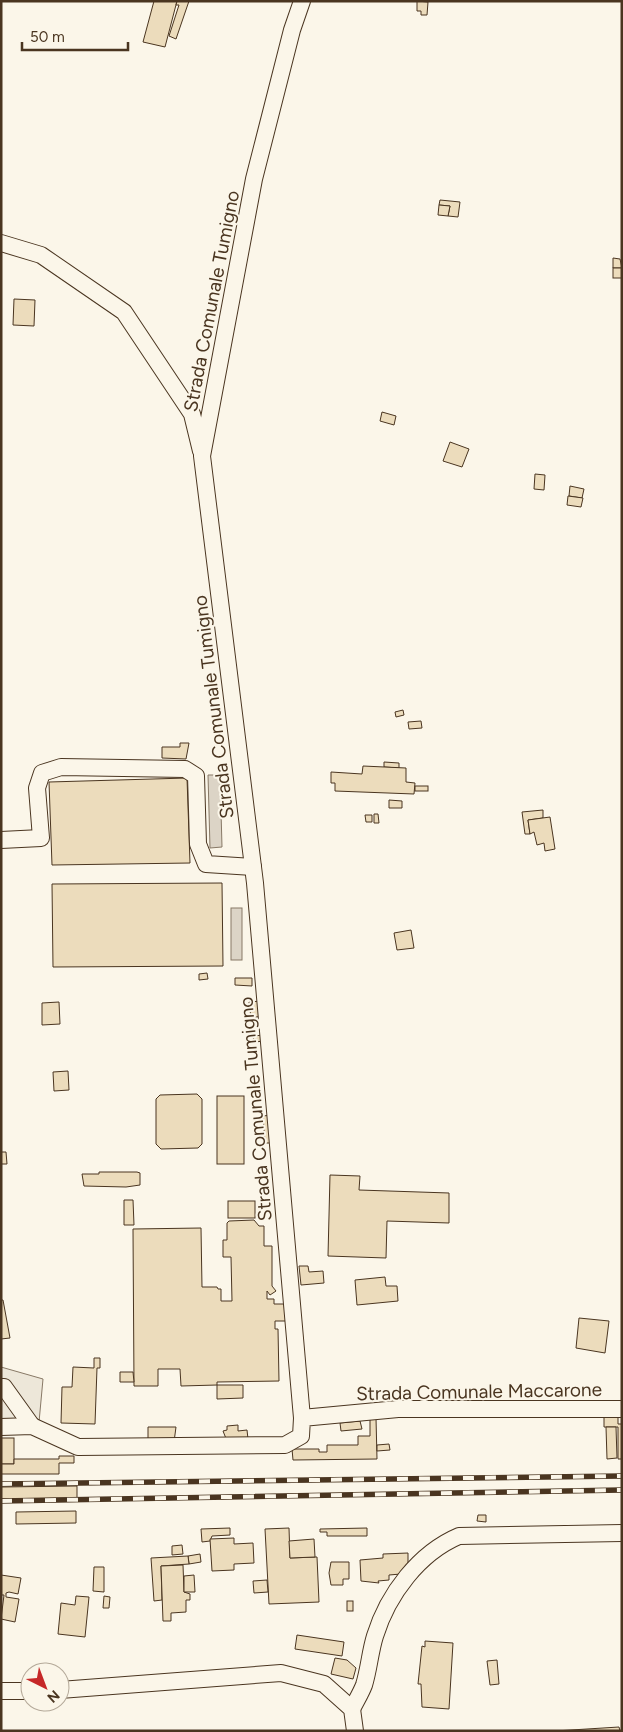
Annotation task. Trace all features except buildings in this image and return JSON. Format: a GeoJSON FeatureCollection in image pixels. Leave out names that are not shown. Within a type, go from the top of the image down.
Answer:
{"type":"FeatureCollection","features":[{"type":"Feature","properties":{"kind":"street","name":"Strada Comunale Tumigno"},"geometry":{"type":"LineString","coordinates":[[302,1],[292,30],[254,179],[202,456],[253,867],[302,1418]]}},
{"type":"Feature","properties":{"kind":"street"},"geometry":{"type":"LineString","coordinates":[[1,243],[41,255],[124,312],[192,414],[202,456]]}},
{"type":"Feature","properties":{"kind":"street"},"geometry":{"type":"LineString","coordinates":[[1,840],[41,838],[37,788],[42,774],[60,767],[185,768],[196,776],[198,844],[206,864],[253,867]]}},
{"type":"Feature","properties":{"kind":"street"},"geometry":{"type":"LineString","coordinates":[[1,1387],[4,1387],[32,1426]]}},
{"type":"Feature","properties":{"kind":"street","name":"Strada Comunale Maccarone"},"geometry":{"type":"LineString","coordinates":[[302,1418],[398,1409],[622,1409]]}},
{"type":"Feature","properties":{"kind":"street"},"geometry":{"type":"LineString","coordinates":[[1,1427],[32,1426],[78,1447],[285,1445],[302,1436],[302,1418]]}},
{"type":"Feature","properties":{"kind":"street"},"geometry":{"type":"LineString","coordinates":[[355,1731],[352,1709],[364,1686],[375,1637],[383,1612],[413,1570],[440,1544],[459,1536],[622,1533]]}},
{"type":"Feature","properties":{"kind":"street"},"geometry":{"type":"LineString","coordinates":[[70,1689],[282,1673],[324,1684],[352,1709]]}},
{"type":"Feature","properties":{"kind":"street"},"geometry":{"type":"LineString","coordinates":[[1,1691],[20,1691]]}},
{"type":"Feature","properties":{"kind":"shaded area"},"geometry":{"type":"Polygon","coordinates":[[[208,775],[220,775],[222,847],[210,848],[208,775]]]}},
{"type":"Feature","properties":{"kind":"shaded area"},"geometry":{"type":"Polygon","coordinates":[[[231,908],[242,908],[242,960],[231,960],[231,908]]]}},
{"type":"Feature","properties":{"kind":"shaded area"},"geometry":{"type":"Polygon","coordinates":[[[1,1367],[43,1379],[38,1433],[1,1434],[1,1367]]]}},
{"type":"Feature","properties":{"kind":"railway"},"geometry":{"type":"LineString","coordinates":[[1,1484],[622,1476]]}},
{"type":"Feature","properties":{"kind":"railway"},"geometry":{"type":"LineString","coordinates":[[1,1501],[622,1490]]}}]}
